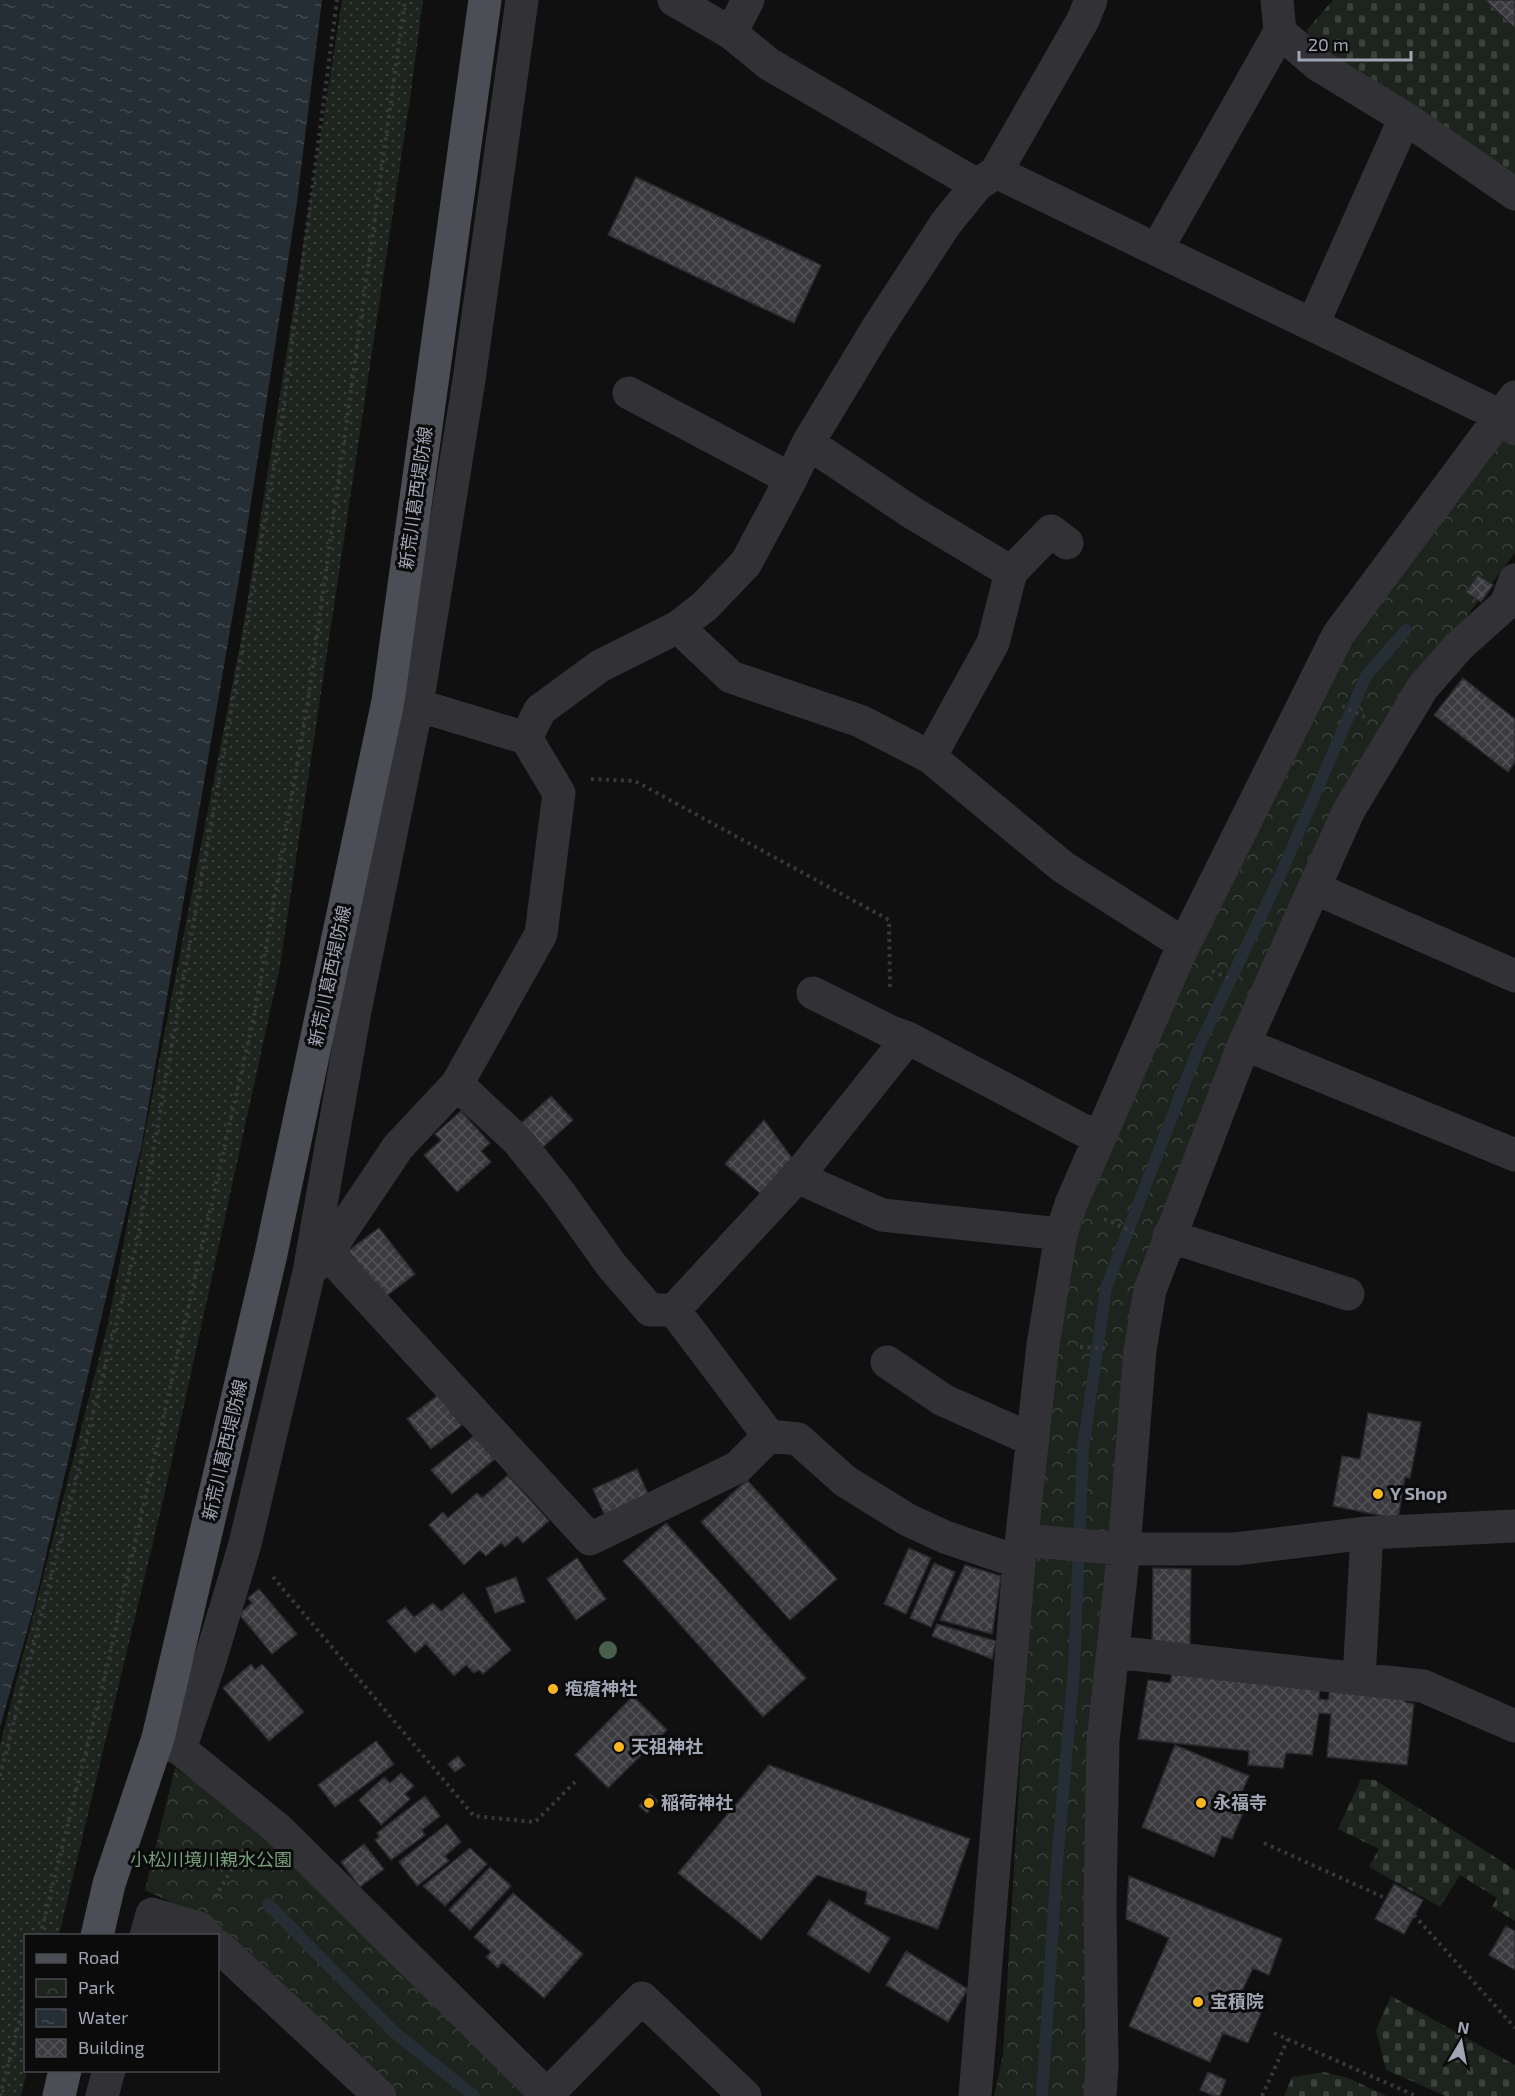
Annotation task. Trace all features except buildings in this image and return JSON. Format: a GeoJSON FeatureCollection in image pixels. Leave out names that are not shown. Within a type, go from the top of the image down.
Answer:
{"type":"FeatureCollection","features":[{"type":"Feature","properties":{"kind":"main road","name":"新荒川葛西堤防線"},"geometry":{"type":"LineString","coordinates":[[97,1934],[109,1884],[169,1744],[388,701],[485,0]]}},
{"type":"Feature","properties":{"kind":"main road"},"geometry":{"type":"LineString","coordinates":[[59,2096],[65,2072]]}},
{"type":"Feature","properties":{"kind":"street"},"geometry":{"type":"LineString","coordinates":[[522,0],[469,380],[417,705],[355,1011],[318,1263],[245,1544],[209,1664],[169,1744],[278,1829],[548,2095],[642,1998],[745,2096]]}},
{"type":"Feature","properties":{"kind":"street"},"geometry":{"type":"LineString","coordinates":[[674,0],[730,33],[769,64],[987,178],[1156,249],[1511,417],[1338,635],[1182,950],[1098,1138],[1066,1219],[1043,1345],[1033,1440],[1030,1548],[975,2096]]}},
{"type":"Feature","properties":{"kind":"street"},"geometry":{"type":"LineString","coordinates":[[730,33],[748,0]]}},
{"type":"Feature","properties":{"kind":"street"},"geometry":{"type":"LineString","coordinates":[[526,738],[540,710],[600,666],[678,627],[705,606],[746,563],[808,443],[878,327],[946,223],[987,178],[1083,20],[1091,0]]}},
{"type":"Feature","properties":{"kind":"street"},"geometry":{"type":"LineString","coordinates":[[1156,249],[1280,32],[1276,0]]}},
{"type":"Feature","properties":{"kind":"street"},"geometry":{"type":"LineString","coordinates":[[1280,32],[1318,65],[1405,118],[1515,194]]}},
{"type":"Feature","properties":{"kind":"street"},"geometry":{"type":"LineString","coordinates":[[1313,324],[1405,118]]}},
{"type":"Feature","properties":{"kind":"street"},"geometry":{"type":"LineString","coordinates":[[629,393],[791,479]]}},
{"type":"Feature","properties":{"kind":"street"},"geometry":{"type":"LineString","coordinates":[[808,443],[911,512],[1011,572]]}},
{"type":"Feature","properties":{"kind":"street"},"geometry":{"type":"LineString","coordinates":[[930,757],[993,643],[1011,572],[1051,531],[1067,543]]}},
{"type":"Feature","properties":{"kind":"street"},"geometry":{"type":"LineString","coordinates":[[1102,2095],[1100,1903],[1103,1741],[1114,1652],[1110,1548],[1150,1290],[1244,1044],[1348,810],[1423,687],[1459,646],[1512,599]]}},
{"type":"Feature","properties":{"kind":"street"},"geometry":{"type":"LineString","coordinates":[[678,627],[731,677],[860,721],[930,757],[1063,867],[1182,950]]}},
{"type":"Feature","properties":{"kind":"street"},"geometry":{"type":"LineString","coordinates":[[318,1263],[398,1148],[457,1084],[541,934],[559,793],[526,738],[417,705]]}},
{"type":"Feature","properties":{"kind":"street"},"geometry":{"type":"LineString","coordinates":[[1314,888],[1515,976]]}},
{"type":"Feature","properties":{"kind":"street"},"geometry":{"type":"LineString","coordinates":[[813,993],[900,1035],[1098,1138]]}},
{"type":"Feature","properties":{"kind":"street"},"geometry":{"type":"LineString","coordinates":[[457,1084],[517,1140],[559,1192],[612,1266],[650,1310],[674,1310],[797,1176],[900,1035]]}},
{"type":"Feature","properties":{"kind":"street"},"geometry":{"type":"LineString","coordinates":[[1244,1044],[1515,1155]]}},
{"type":"Feature","properties":{"kind":"street"},"geometry":{"type":"LineString","coordinates":[[797,1176],[882,1215],[1066,1219]]}},
{"type":"Feature","properties":{"kind":"street"},"geometry":{"type":"LineString","coordinates":[[1167,1241],[1348,1294]]}},
{"type":"Feature","properties":{"kind":"street"},"geometry":{"type":"LineString","coordinates":[[318,1263],[590,1539],[738,1467],[769,1436]]}},
{"type":"Feature","properties":{"kind":"street"},"geometry":{"type":"LineString","coordinates":[[674,1310],[769,1436],[798,1439],[845,1481],[908,1520],[945,1537],[1030,1548],[1235,1549],[1367,1533],[1515,1526]]}},
{"type":"Feature","properties":{"kind":"street"},"geometry":{"type":"LineString","coordinates":[[887,1362],[943,1400],[1033,1440]]}},
{"type":"Feature","properties":{"kind":"street"},"geometry":{"type":"LineString","coordinates":[[1359,1679],[1367,1533]]}},
{"type":"Feature","properties":{"kind":"street"},"geometry":{"type":"LineString","coordinates":[[1114,1652],[1423,1686],[1515,1726]]}},
{"type":"Feature","properties":{"kind":"street"},"geometry":{"type":"LineString","coordinates":[[146,1934],[152,1914],[203,1934]]}},
{"type":"Feature","properties":{"kind":"street"},"geometry":{"type":"LineString","coordinates":[[219,1946],[380,2096]]}},
{"type":"Feature","properties":{"kind":"street"},"geometry":{"type":"LineString","coordinates":[[102,2096],[108,2072]]}},
{"type":"Feature","properties":{"kind":"path"},"geometry":{"type":"LineString","coordinates":[[0,1776],[137,1242],[280,434],[337,0]]}},
{"type":"Feature","properties":{"kind":"path"},"geometry":{"type":"LineString","coordinates":[[40,1934],[109,1659],[255,1012],[308,701],[405,0]]}},
{"type":"Feature","properties":{"kind":"path"},"geometry":{"type":"LineString","coordinates":[[1311,690],[1395,732]]}},
{"type":"Feature","properties":{"kind":"path"},"geometry":{"type":"LineString","coordinates":[[548,777],[635,781],[889,920],[900,1035]]}},
{"type":"Feature","properties":{"kind":"path"},"geometry":{"type":"LineString","coordinates":[[1182,950],[1265,996]]}},
{"type":"Feature","properties":{"kind":"path"},"geometry":{"type":"LineString","coordinates":[[1066,1219],[1167,1241]]}},
{"type":"Feature","properties":{"kind":"path"},"geometry":{"type":"LineString","coordinates":[[1043,1345],[1140,1350]]}},
{"type":"Feature","properties":{"kind":"path"},"geometry":{"type":"LineString","coordinates":[[245,1544],[474,1816],[535,1822],[575,1782]]}},
{"type":"Feature","properties":{"kind":"path"},"geometry":{"type":"LineString","coordinates":[[209,1934],[229,1871],[264,1819]]}},
{"type":"Feature","properties":{"kind":"path"},"geometry":{"type":"LineString","coordinates":[[1264,1843],[1385,1898]]}},
{"type":"Feature","properties":{"kind":"path"},"geometry":{"type":"LineString","coordinates":[[1414,1915],[1515,2028]]}},
{"type":"Feature","properties":{"kind":"path"},"geometry":{"type":"LineString","coordinates":[[0,2096],[24,2003]]}},
{"type":"Feature","properties":{"kind":"path"},"geometry":{"type":"LineString","coordinates":[[1274,2033],[1416,2096]]}},
{"type":"Feature","properties":{"kind":"path"},"geometry":{"type":"LineString","coordinates":[[1262,2096],[1288,2039]]}},
{"type":"Feature","properties":{"kind":"green space"},"geometry":{"type":"Polygon","coordinates":[[[342,0],[423,0],[280,966],[165,1492],[59,1934],[24,1934],[24,2072],[27,2072],[21,2096],[0,2096],[0,1745],[108,1323],[242,635],[342,0]]]}},
{"type":"Feature","properties":{"kind":"green space"},"geometry":{"type":"Polygon","coordinates":[[[1333,0],[1485,0],[1515,24],[1515,175],[1324,53],[1306,31],[1333,0]]]}},
{"type":"Feature","properties":{"kind":"green space"},"geometry":{"type":"Polygon","coordinates":[[[1515,421],[1515,553],[1437,655],[1136,1285],[1088,2096],[994,2096],[1003,2054],[1032,1562],[1071,1247],[1185,964],[1346,637],[1515,421]]]}},
{"type":"Feature","properties":{"kind":"green space","name":"小松川境川親水公園"},"geometry":{"type":"Polygon","coordinates":[[[175,1768],[258,1826],[534,2096],[398,2096],[211,1921],[145,1890],[175,1768]]]}},
{"type":"Feature","properties":{"kind":"green space"},"geometry":{"type":"Polygon","coordinates":[[[1361,1779],[1375,1780],[1515,1870],[1515,1921],[1492,1907],[1497,1898],[1460,1875],[1440,1907],[1369,1867],[1379,1849],[1338,1829],[1361,1779]]]}},
{"type":"Feature","properties":{"kind":"green space"},"geometry":{"type":"Polygon","coordinates":[[[1391,1996],[1515,2065],[1515,2096],[1446,2096],[1386,2070],[1376,2030],[1391,1996]]]}},
{"type":"Feature","properties":{"kind":"green space"},"geometry":{"type":"Polygon","coordinates":[[[1324,2072],[1348,2078],[1387,2096],[1284,2096],[1292,2077],[1324,2072]]]}},
{"type":"Feature","properties":{"kind":"water"},"geometry":{"type":"Polygon","coordinates":[[[0,0],[322,0],[296,209],[242,561],[142,1143],[34,1607],[0,1727],[0,0]]]}},
{"type":"Feature","properties":{"kind":"waterway"},"geometry":{"type":"LineString","coordinates":[[1042,2096],[1057,1862],[1074,1668],[1083,1448],[1106,1288],[1200,1044],[1279,878],[1366,676],[1406,630]]}},
{"type":"Feature","properties":{"kind":"waterway"},"geometry":{"type":"LineString","coordinates":[[268,1904],[394,2032],[474,2096]]}},
{"type":"Feature","properties":{"kind":"place","name":"Y Shop"},"geometry":{"type":"Point","coordinates":[1378,1494]}},
{"type":"Feature","properties":{"kind":"place","name":"疱瘡神社"},"geometry":{"type":"Point","coordinates":[553,1689]}},
{"type":"Feature","properties":{"kind":"place","name":"天祖神社"},"geometry":{"type":"Point","coordinates":[619,1747]}},
{"type":"Feature","properties":{"kind":"place","name":"稲荷神社"},"geometry":{"type":"Point","coordinates":[649,1803]}},
{"type":"Feature","properties":{"kind":"place","name":"永福寺"},"geometry":{"type":"Point","coordinates":[1201,1803]}},
{"type":"Feature","properties":{"kind":"place","name":"宝積院"},"geometry":{"type":"Point","coordinates":[1198,2002]}}]}
